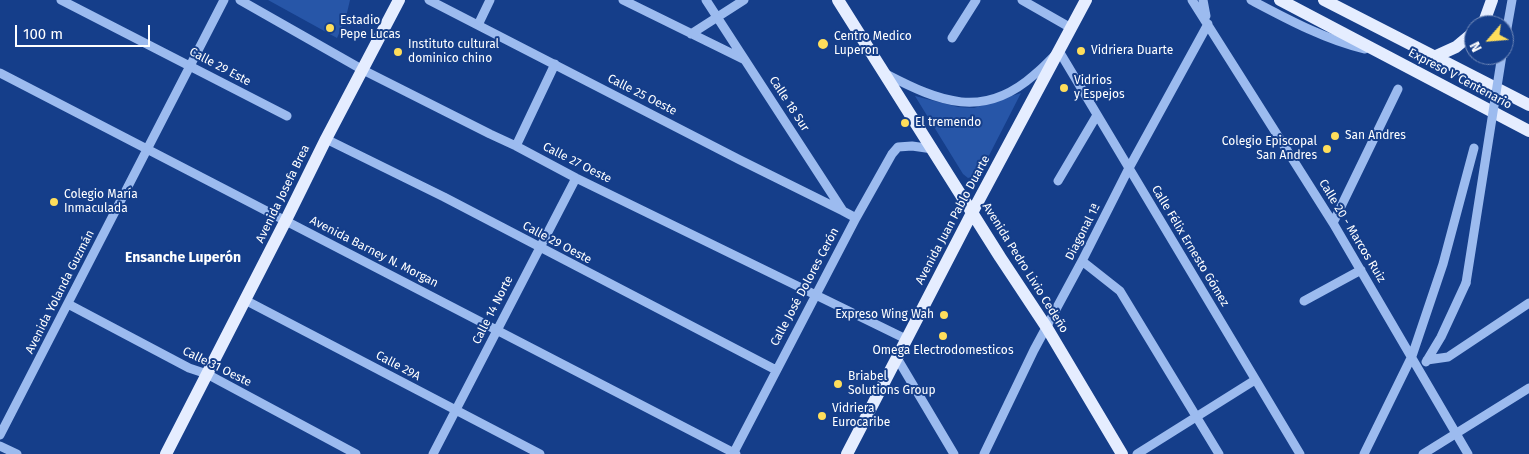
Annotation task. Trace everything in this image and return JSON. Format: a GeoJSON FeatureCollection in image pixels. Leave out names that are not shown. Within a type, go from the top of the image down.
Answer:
{"type":"FeatureCollection","features":[{"type":"Feature","properties":{"kind":"main road","name":"Avenida Josefa Brea"},"geometry":{"type":"LineString","coordinates":[[166,454],[326,138],[399,0]]}},
{"type":"Feature","properties":{"kind":"main road","name":"Avenida Pedro Livio Cedeño"},"geometry":{"type":"LineString","coordinates":[[838,0],[1047,328],[1122,454]]}},
{"type":"Feature","properties":{"kind":"main road","name":"Avenida Juan Pablo Duarte"},"geometry":{"type":"LineString","coordinates":[[847,454],[973,211],[1086,0]]}},
{"type":"Feature","properties":{"kind":"main road","name":"Expreso V Centenario"},"geometry":{"type":"LineString","coordinates":[[1280,0],[1529,131]]}},
{"type":"Feature","properties":{"kind":"main road","name":"Expreso V Centenario"},"geometry":{"type":"LineString","coordinates":[[1324,0],[1529,105]]}},
{"type":"Feature","properties":{"kind":"main road"},"geometry":{"type":"LineString","coordinates":[[1487,15],[1492,0]]}},
{"type":"Feature","properties":{"kind":"main road"},"geometry":{"type":"LineString","coordinates":[[1434,57],[1456,47],[1464,40]]}},
{"type":"Feature","properties":{"kind":"street","name":"Calle 29 Este"},"geometry":{"type":"LineString","coordinates":[[61,0],[286,116]]}},
{"type":"Feature","properties":{"kind":"street","name":"Avenida Yolanda Guzmán"},"geometry":{"type":"LineString","coordinates":[[0,435],[224,0]]}},
{"type":"Feature","properties":{"kind":"street","name":"Calle 27 Oeste"},"geometry":{"type":"LineString","coordinates":[[240,0],[363,70],[576,178],[906,340]]}},
{"type":"Feature","properties":{"kind":"street","name":"Calle 25 Oeste"},"geometry":{"type":"LineString","coordinates":[[430,0],[843,211]]}},
{"type":"Feature","properties":{"kind":"street"},"geometry":{"type":"LineString","coordinates":[[478,25],[490,0]]}},
{"type":"Feature","properties":{"kind":"street"},"geometry":{"type":"LineString","coordinates":[[623,0],[746,60]]}},
{"type":"Feature","properties":{"kind":"street","name":"Calle 18 Sur"},"geometry":{"type":"LineString","coordinates":[[706,0],[843,211],[856,218]]}},
{"type":"Feature","properties":{"kind":"street"},"geometry":{"type":"LineString","coordinates":[[691,34],[744,0]]}},
{"type":"Feature","properties":{"kind":"street"},"geometry":{"type":"LineString","coordinates":[[952,38],[976,0]]}},
{"type":"Feature","properties":{"kind":"street"},"geometry":{"type":"LineString","coordinates":[[1022,0],[1071,28]]}},
{"type":"Feature","properties":{"kind":"street","name":"Calle 20 - Marcos Ruiz"},"geometry":{"type":"LineString","coordinates":[[1192,0],[1333,223],[1468,454]]}},
{"type":"Feature","properties":{"kind":"street"},"geometry":{"type":"LineString","coordinates":[[1203,0],[1208,24]]}},
{"type":"Feature","properties":{"kind":"street","name":"Expreso V Centenario"},"geometry":{"type":"LineString","coordinates":[[1251,0],[1316,31],[1351,45],[1378,51]]}},
{"type":"Feature","properties":{"kind":"street","name":"Expreso V Centenario"},"geometry":{"type":"LineString","coordinates":[[1337,0],[1382,30]]}},
{"type":"Feature","properties":{"kind":"street"},"geometry":{"type":"LineString","coordinates":[[1509,15],[1512,0]]}},
{"type":"Feature","properties":{"kind":"street","name":"Diagonal 1ª"},"geometry":{"type":"LineString","coordinates":[[984,454],[1034,350],[1129,168],[1208,24]]}},
{"type":"Feature","properties":{"kind":"street"},"geometry":{"type":"LineString","coordinates":[[886,74],[928,94],[949,101],[972,103],[988,101],[1006,94],[1033,76],[1059,51]]}},
{"type":"Feature","properties":{"kind":"street","name":"Calle Félix Ernesto Gómez"},"geometry":{"type":"LineString","coordinates":[[1059,51],[1300,454]]}},
{"type":"Feature","properties":{"kind":"street"},"geometry":{"type":"LineString","coordinates":[[516,146],[555,64]]}},
{"type":"Feature","properties":{"kind":"street"},"geometry":{"type":"LineString","coordinates":[[1419,370],[1442,337],[1466,283],[1500,65]]}},
{"type":"Feature","properties":{"kind":"street","name":"Avenida Barney N. Morgan"},"geometry":{"type":"LineString","coordinates":[[0,74],[286,220],[734,454]]}},
{"type":"Feature","properties":{"kind":"street"},"geometry":{"type":"LineString","coordinates":[[1333,223],[1398,89]]}},
{"type":"Feature","properties":{"kind":"street"},"geometry":{"type":"LineString","coordinates":[[1058,181],[1097,115]]}},
{"type":"Feature","properties":{"kind":"street","name":"Calle 29 Oeste"},"geometry":{"type":"LineString","coordinates":[[326,138],[444,197],[776,370]]}},
{"type":"Feature","properties":{"kind":"street","name":"Calle José Dolores Cerón"},"geometry":{"type":"LineString","coordinates":[[734,454],[815,295],[892,154],[898,147],[912,146],[933,150]]}},
{"type":"Feature","properties":{"kind":"street"},"geometry":{"type":"LineString","coordinates":[[1364,454],[1412,356],[1443,264],[1474,148]]}},
{"type":"Feature","properties":{"kind":"street","name":"Calle 14 Norte"},"geometry":{"type":"LineString","coordinates":[[433,454],[576,178]]}},
{"type":"Feature","properties":{"kind":"street"},"geometry":{"type":"LineString","coordinates":[[1082,261],[1120,292],[1219,454]]}},
{"type":"Feature","properties":{"kind":"street"},"geometry":{"type":"LineString","coordinates":[[1304,301],[1360,270]]}},
{"type":"Feature","properties":{"kind":"street","name":"Calle 29A"},"geometry":{"type":"LineString","coordinates":[[245,300],[540,454]]}},
{"type":"Feature","properties":{"kind":"street"},"geometry":{"type":"LineString","coordinates":[[1427,360],[1448,356],[1529,303]]}},
{"type":"Feature","properties":{"kind":"street","name":"Calle 31 Oeste"},"geometry":{"type":"LineString","coordinates":[[68,304],[189,368],[207,374],[356,454]]}},
{"type":"Feature","properties":{"kind":"street"},"geometry":{"type":"LineString","coordinates":[[897,358],[954,454]]}},
{"type":"Feature","properties":{"kind":"street"},"geometry":{"type":"LineString","coordinates":[[1137,454],[1255,380]]}},
{"type":"Feature","properties":{"kind":"street"},"geometry":{"type":"LineString","coordinates":[[1422,454],[1529,388]]}},
{"type":"Feature","properties":{"kind":"street"},"geometry":{"type":"LineString","coordinates":[[0,446],[17,454]]}},
{"type":"Feature","properties":{"kind":"shaded area","name":"Estadio Pepe Lucas"},"geometry":{"type":"Polygon","coordinates":[[[268,0],[350,0],[346,17],[337,38],[268,0]]]}},
{"type":"Feature","properties":{"kind":"shaded area"},"geometry":{"type":"Polygon","coordinates":[[[1021,93],[979,175],[968,178],[963,174],[915,96],[958,107],[974,108],[1021,93]]]}},
{"type":"Feature","properties":{"kind":"place","name":"Estadio Pepe Lucas"},"geometry":{"type":"Point","coordinates":[330,28]}},
{"type":"Feature","properties":{"kind":"place","name":"Centro Medico Luperon"},"geometry":{"type":"Point","coordinates":[823,44]}},
{"type":"Feature","properties":{"kind":"place","name":"Vidriera Duarte"},"geometry":{"type":"Point","coordinates":[1081,51]}},
{"type":"Feature","properties":{"kind":"place","name":"Instituto cultural dominico chino"},"geometry":{"type":"Point","coordinates":[398,52]}},
{"type":"Feature","properties":{"kind":"place","name":"Vidrios y Espejos"},"geometry":{"type":"Point","coordinates":[1064,88]}},
{"type":"Feature","properties":{"kind":"place","name":"El tremendo"},"geometry":{"type":"Point","coordinates":[905,123]}},
{"type":"Feature","properties":{"kind":"place","name":"San Andres"},"geometry":{"type":"Point","coordinates":[1335,136]}},
{"type":"Feature","properties":{"kind":"place","name":"Colegio Episcopal San Andres"},"geometry":{"type":"Point","coordinates":[1327,149]}},
{"type":"Feature","properties":{"kind":"place","name":"Colegio María Inmaculada"},"geometry":{"type":"Point","coordinates":[54,202]}},
{"type":"Feature","properties":{"kind":"place","name":"Expreso Wing Wah"},"geometry":{"type":"Point","coordinates":[944,315]}},
{"type":"Feature","properties":{"kind":"place","name":"Omega Electrodomesticos"},"geometry":{"type":"Point","coordinates":[943,336]}},
{"type":"Feature","properties":{"kind":"place","name":"Briabel Solutions Group"},"geometry":{"type":"Point","coordinates":[838,384]}},
{"type":"Feature","properties":{"kind":"place","name":"Vidriera Eurocaribe"},"geometry":{"type":"Point","coordinates":[822,416]}},
{"type":"Feature","properties":{"kind":"district","name":"Ensanche Luperón"},"geometry":{"type":"Point","coordinates":[183,258]}}]}
